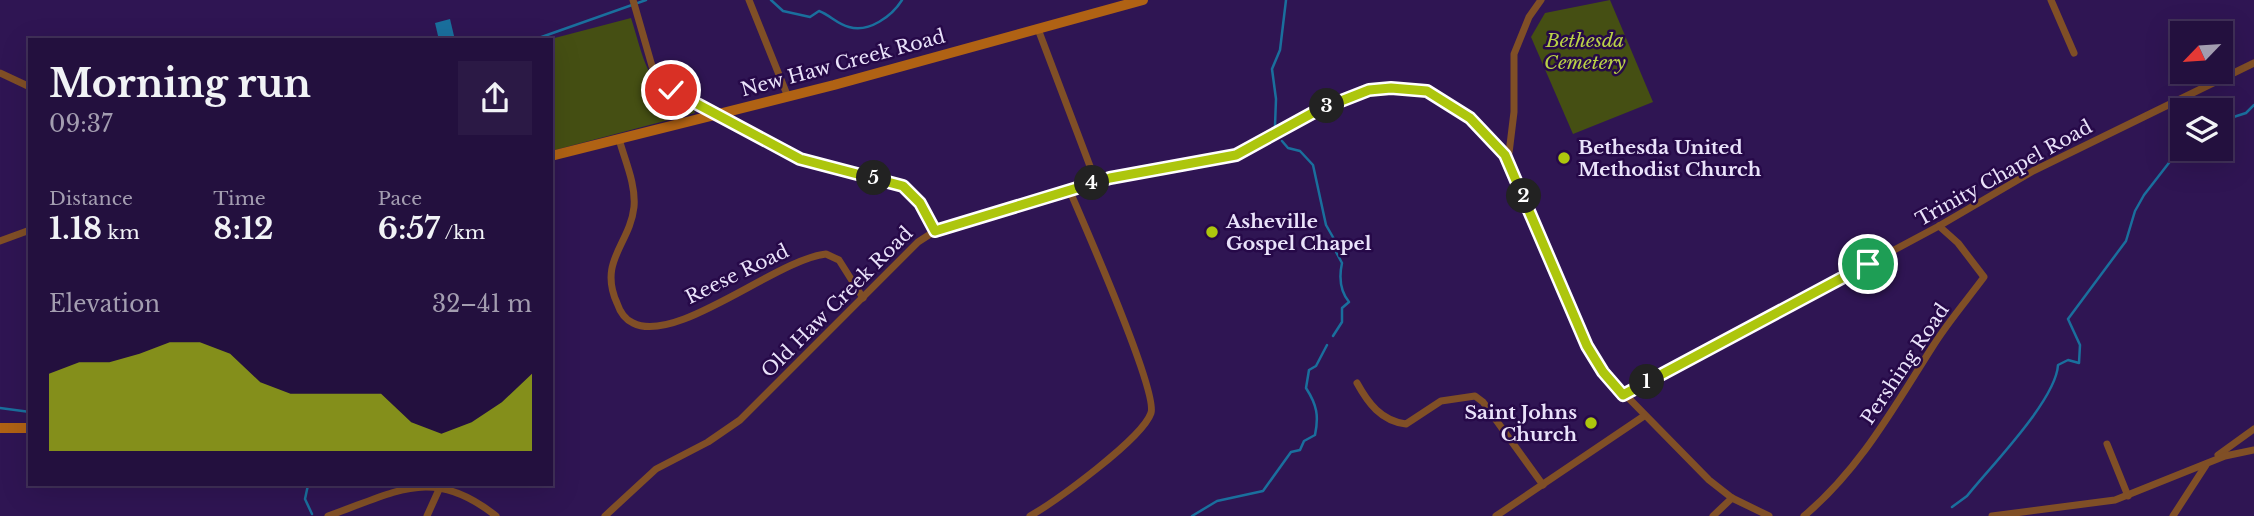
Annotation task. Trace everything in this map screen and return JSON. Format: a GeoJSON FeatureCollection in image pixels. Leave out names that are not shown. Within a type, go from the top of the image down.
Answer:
{"type":"FeatureCollection","features":[{"type":"Feature","properties":{"kind":"street"},"geometry":{"type":"LineString","coordinates":[[749,0],[788,97]]}},
{"type":"Feature","properties":{"kind":"street","name":"New Haw Creek Road"},"geometry":{"type":"LineString","coordinates":[[553,156],[788,97],[1143,0]]}},
{"type":"Feature","properties":{"kind":"street"},"geometry":{"type":"LineString","coordinates":[[1505,155],[1509,153],[1514,113],[1514,54],[1529,17],[1541,0]]}},
{"type":"Feature","properties":{"kind":"street"},"geometry":{"type":"LineString","coordinates":[[2051,0],[2074,53]]}},
{"type":"Feature","properties":{"kind":"street"},"geometry":{"type":"LineString","coordinates":[[634,3],[650,60],[671,90],[800,159],[903,186],[920,203],[935,231]]}},
{"type":"Feature","properties":{"kind":"street"},"geometry":{"type":"LineString","coordinates":[[1038,29],[1096,182]]}},
{"type":"Feature","properties":{"kind":"street","name":"Trinity Chapel Road"},"geometry":{"type":"LineString","coordinates":[[1623,395],[1939,226],[2033,171],[2254,63]]}},
{"type":"Feature","properties":{"kind":"street"},"geometry":{"type":"LineString","coordinates":[[0,73],[28,87]]}},
{"type":"Feature","properties":{"kind":"street","name":"Old Haw Creek Road"},"geometry":{"type":"LineString","coordinates":[[605,516],[656,469],[708,442],[740,420],[918,242],[935,231],[1096,182],[1236,155],[1318,110],[1369,90],[1383,88],[1437,95],[1470,118],[1505,155],[1587,346],[1603,372],[1699,471],[1732,498],[1769,516]]}},
{"type":"Feature","properties":{"kind":"street","name":"Reese Road"},"geometry":{"type":"LineString","coordinates":[[619,139],[634,203],[632,218],[613,259],[611,286],[621,312],[630,322],[651,327],[670,323],[732,298],[791,264],[820,254],[831,254],[839,260],[863,298]]}},
{"type":"Feature","properties":{"kind":"street"},"geometry":{"type":"LineString","coordinates":[[1030,516],[1080,482],[1133,436],[1146,422],[1152,408],[1149,386],[1069,189]]}},
{"type":"Feature","properties":{"kind":"street","name":"Pershing Road"},"geometry":{"type":"LineString","coordinates":[[1804,516],[1835,490],[1885,425],[1935,344],[1984,277],[1958,243],[1939,226]]}},
{"type":"Feature","properties":{"kind":"street"},"geometry":{"type":"LineString","coordinates":[[0,241],[28,231]]}},
{"type":"Feature","properties":{"kind":"street"},"geometry":{"type":"LineString","coordinates":[[1357,383],[1369,404],[1377,411],[1390,420],[1406,424],[1441,401],[1475,397],[1483,402],[1543,485]]}},
{"type":"Feature","properties":{"kind":"street"},"geometry":{"type":"LineString","coordinates":[[1496,516],[1644,416]]}},
{"type":"Feature","properties":{"kind":"street"},"geometry":{"type":"LineString","coordinates":[[0,428],[28,428]]}},
{"type":"Feature","properties":{"kind":"street"},"geometry":{"type":"LineString","coordinates":[[2173,516],[2207,463],[2254,429]]}},
{"type":"Feature","properties":{"kind":"street"},"geometry":{"type":"LineString","coordinates":[[2107,444],[2128,496]]}},
{"type":"Feature","properties":{"kind":"street"},"geometry":{"type":"LineString","coordinates":[[1992,516],[2128,496],[2236,452],[2254,450]]}},
{"type":"Feature","properties":{"kind":"street"},"geometry":{"type":"LineString","coordinates":[[427,516],[441,486]]}},
{"type":"Feature","properties":{"kind":"street"},"geometry":{"type":"LineString","coordinates":[[328,516],[415,487],[441,486],[466,495],[496,516]]}},
{"type":"Feature","properties":{"kind":"street"},"geometry":{"type":"LineString","coordinates":[[1713,516],[1732,498]]}},
{"type":"Feature","properties":{"kind":"green space","name":"Bethesda Cemetery"},"geometry":{"type":"Polygon","coordinates":[[[1610,0],[1653,102],[1573,134],[1531,37],[1545,13],[1610,0]]]}},
{"type":"Feature","properties":{"kind":"green space"},"geometry":{"type":"Polygon","coordinates":[[[631,18],[645,62],[656,81],[677,99],[693,108],[695,113],[553,150],[553,38],[631,18]]]}},
{"type":"Feature","properties":{"kind":"water"},"geometry":{"type":"Polygon","coordinates":[[[450,19],[455,38],[439,38],[435,23],[450,19]]]}},
{"type":"Feature","properties":{"kind":"waterway"},"geometry":{"type":"LineString","coordinates":[[539,38],[646,0]]}},
{"type":"Feature","properties":{"kind":"waterway"},"geometry":{"type":"LineString","coordinates":[[771,0],[783,11],[810,17],[819,11],[845,26],[857,28],[879,22],[902,0]]}},
{"type":"Feature","properties":{"kind":"waterway"},"geometry":{"type":"LineString","coordinates":[[1275,126],[1276,99],[1272,69],[1280,50],[1286,0]]}},
{"type":"Feature","properties":{"kind":"waterway"},"geometry":{"type":"LineString","coordinates":[[2233,117],[2246,113],[2254,105]]}},
{"type":"Feature","properties":{"kind":"waterway"},"geometry":{"type":"LineString","coordinates":[[1282,141],[1288,148],[1300,151],[1313,165],[1326,225],[1342,263],[1341,284],[1349,302],[1342,308],[1342,322],[1333,336]]}},
{"type":"Feature","properties":{"kind":"waterway"},"geometry":{"type":"LineString","coordinates":[[1952,507],[1967,496],[2035,414],[2054,379],[2058,365],[2068,360],[2079,363],[2080,345],[2068,319],[2126,241],[2135,211],[2170,161]]}},
{"type":"Feature","properties":{"kind":"waterway"},"geometry":{"type":"LineString","coordinates":[[1192,516],[1217,501],[1263,491],[1291,452],[1300,450],[1304,441],[1315,435],[1316,411],[1306,388],[1309,370],[1316,366],[1327,345]]}},
{"type":"Feature","properties":{"kind":"waterway"},"geometry":{"type":"LineString","coordinates":[[0,408],[28,412]]}},
{"type":"Feature","properties":{"kind":"waterway"},"geometry":{"type":"LineString","coordinates":[[308,486],[305,499],[312,514]]}},
{"type":"Feature","properties":{"kind":"place","name":"Bethesda United Methodist Church"},"geometry":{"type":"Point","coordinates":[1564,158]}},
{"type":"Feature","properties":{"kind":"place","name":"Asheville Gospel Chapel"},"geometry":{"type":"Point","coordinates":[1212,232]}},
{"type":"Feature","properties":{"kind":"place","name":"Saint Johns Church"},"geometry":{"type":"Point","coordinates":[1591,423]}},
{"type":"Feature","properties":{"kind":"route"},"geometry":{"type":"LineString","coordinates":[[671,90],[800,159],[903,186],[920,203],[935,231],[1110,178],[1236,155],[1260,145],[1318,110],[1369,90],[1391,88],[1427,91],[1470,118],[1494,140],[1505,155],[1587,346],[1603,372],[1623,395],[1868,264]]}}]}
